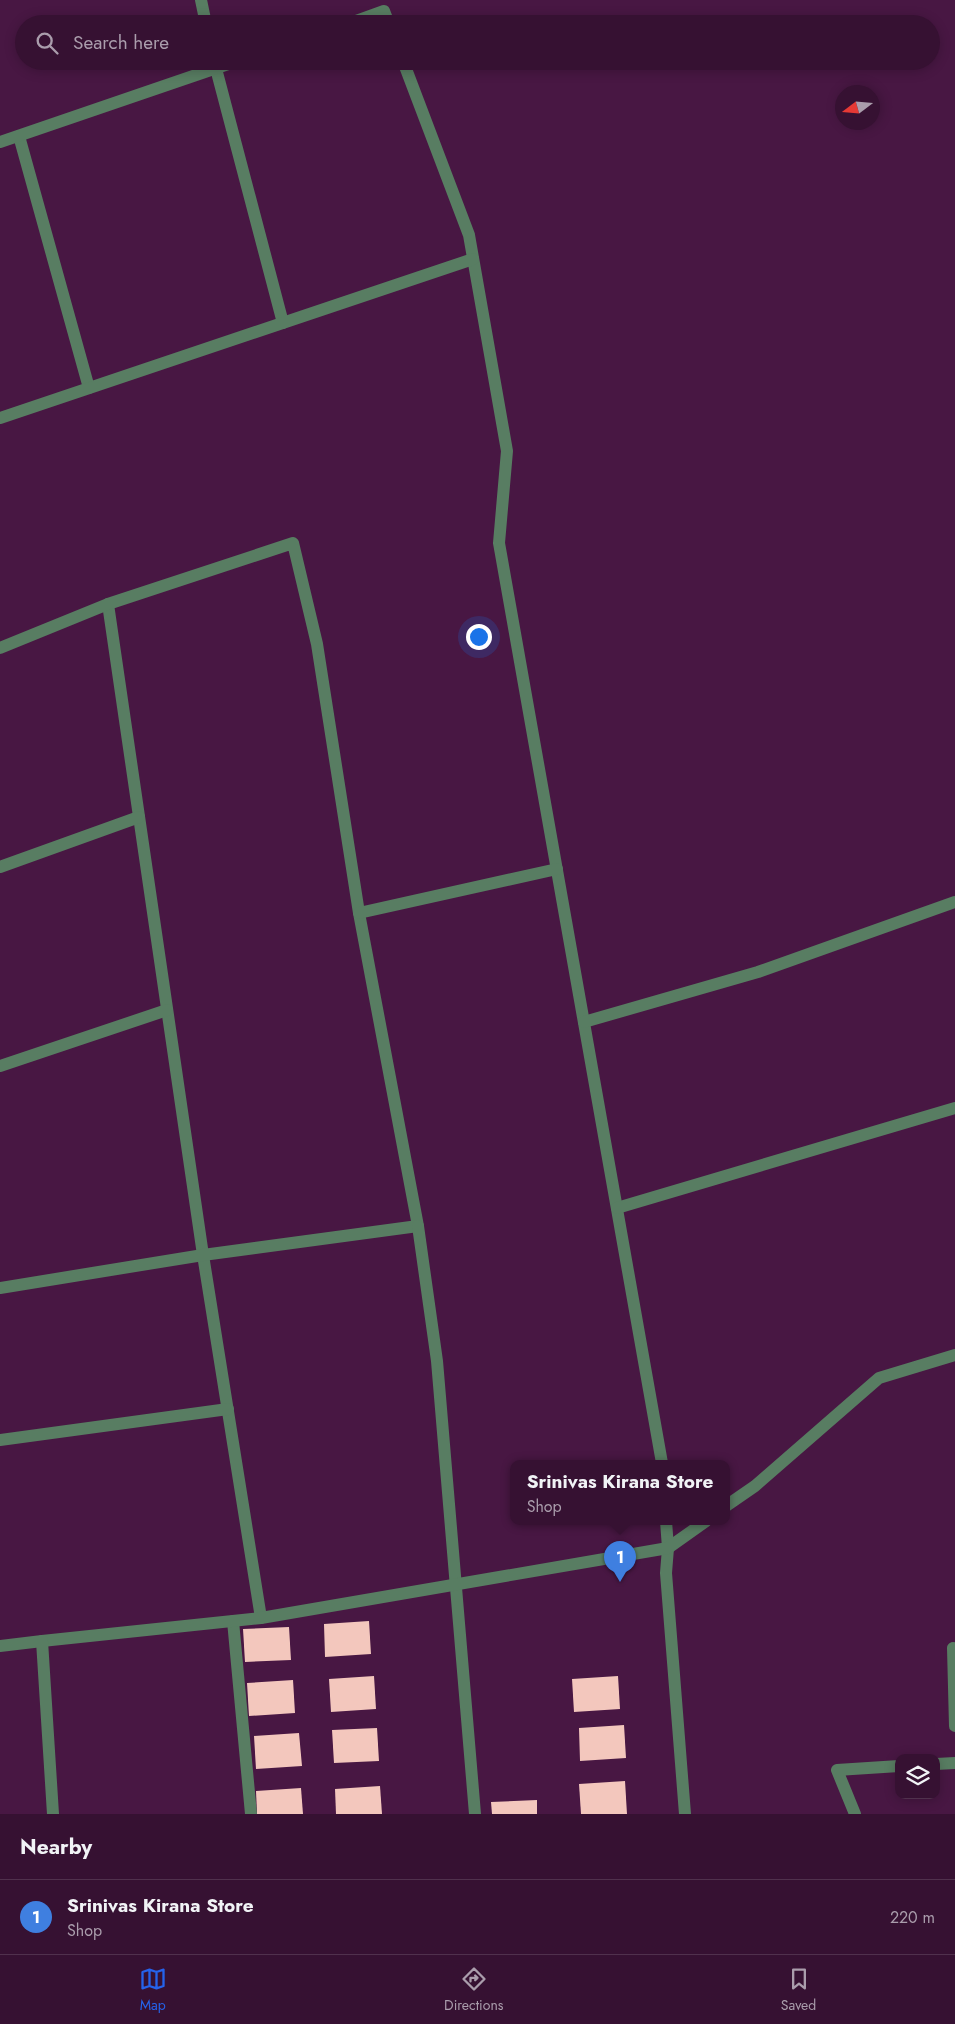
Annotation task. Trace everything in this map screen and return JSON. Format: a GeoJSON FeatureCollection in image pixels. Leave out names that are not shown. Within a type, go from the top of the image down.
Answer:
{"type":"FeatureCollection","features":[{"type":"Feature","properties":{"kind":"street"},"geometry":{"type":"LineString","coordinates":[[202,0],[204,15]]}},
{"type":"Feature","properties":{"kind":"street"},"geometry":{"type":"LineString","coordinates":[[373,15],[384,11],[386,15]]}},
{"type":"Feature","properties":{"kind":"street"},"geometry":{"type":"LineString","coordinates":[[0,142],[201,70]]}},
{"type":"Feature","properties":{"kind":"street"},"geometry":{"type":"LineString","coordinates":[[216,70],[283,323]]}},
{"type":"Feature","properties":{"kind":"street"},"geometry":{"type":"LineString","coordinates":[[406,70],[469,234],[507,451],[499,543],[661,1460]]}},
{"type":"Feature","properties":{"kind":"street"},"geometry":{"type":"LineString","coordinates":[[19,136],[89,388]]}},
{"type":"Feature","properties":{"kind":"street"},"geometry":{"type":"LineString","coordinates":[[0,418],[473,259]]}},
{"type":"Feature","properties":{"kind":"street"},"geometry":{"type":"LineString","coordinates":[[0,648],[108,604],[293,543],[317,644],[359,913],[418,1226],[437,1361],[474,1814]]}},
{"type":"Feature","properties":{"kind":"street"},"geometry":{"type":"LineString","coordinates":[[108,604],[203,1254],[261,1618]]}},
{"type":"Feature","properties":{"kind":"street"},"geometry":{"type":"LineString","coordinates":[[0,867],[139,818]]}},
{"type":"Feature","properties":{"kind":"street"},"geometry":{"type":"LineString","coordinates":[[359,913],[557,869]]}},
{"type":"Feature","properties":{"kind":"street"},"geometry":{"type":"LineString","coordinates":[[584,1022],[758,972],[955,902]]}},
{"type":"Feature","properties":{"kind":"street"},"geometry":{"type":"LineString","coordinates":[[0,1066],[167,1010]]}},
{"type":"Feature","properties":{"kind":"street"},"geometry":{"type":"LineString","coordinates":[[617,1208],[955,1108]]}},
{"type":"Feature","properties":{"kind":"street"},"geometry":{"type":"LineString","coordinates":[[0,1288],[203,1254],[418,1226]]}},
{"type":"Feature","properties":{"kind":"street"},"geometry":{"type":"LineString","coordinates":[[730,1503],[755,1486],[879,1378],[955,1355]]}},
{"type":"Feature","properties":{"kind":"street"},"geometry":{"type":"LineString","coordinates":[[0,1440],[228,1409]]}},
{"type":"Feature","properties":{"kind":"street"},"geometry":{"type":"LineString","coordinates":[[666,1525],[668,1548],[666,1573],[685,1814]]}},
{"type":"Feature","properties":{"kind":"street"},"geometry":{"type":"LineString","coordinates":[[0,1646],[261,1618],[668,1548],[700,1525]]}},
{"type":"Feature","properties":{"kind":"street"},"geometry":{"type":"LineString","coordinates":[[232,1621],[251,1814]]}},
{"type":"Feature","properties":{"kind":"street"},"geometry":{"type":"LineString","coordinates":[[42,1641],[53,1814]]}},
{"type":"Feature","properties":{"kind":"street"},"geometry":{"type":"LineString","coordinates":[[955,1649],[953,1648],[955,1726]]}},
{"type":"Feature","properties":{"kind":"street"},"geometry":{"type":"LineString","coordinates":[[940,1764],[955,1763]]}},
{"type":"Feature","properties":{"kind":"street"},"geometry":{"type":"LineString","coordinates":[[855,1814],[837,1770],[895,1766]]}},
{"type":"Feature","properties":{"kind":"building"},"geometry":{"type":"Polygon","coordinates":[[[369,1621],[371,1654],[325,1657],[324,1624],[369,1621]]]}},
{"type":"Feature","properties":{"kind":"building"},"geometry":{"type":"Polygon","coordinates":[[[289,1627],[291,1660],[245,1662],[243,1629],[289,1627]]]}},
{"type":"Feature","properties":{"kind":"building"},"geometry":{"type":"Polygon","coordinates":[[[374,1676],[376,1709],[331,1712],[329,1679],[374,1676]]]}},
{"type":"Feature","properties":{"kind":"building"},"geometry":{"type":"Polygon","coordinates":[[[618,1676],[620,1709],[574,1712],[572,1679],[618,1676]]]}},
{"type":"Feature","properties":{"kind":"building"},"geometry":{"type":"Polygon","coordinates":[[[293,1680],[295,1713],[249,1716],[247,1683],[293,1680]]]}},
{"type":"Feature","properties":{"kind":"building"},"geometry":{"type":"Polygon","coordinates":[[[624,1725],[626,1758],[580,1761],[579,1728],[624,1725]]]}},
{"type":"Feature","properties":{"kind":"building"},"geometry":{"type":"Polygon","coordinates":[[[377,1728],[379,1761],[334,1763],[332,1730],[377,1728]]]}},
{"type":"Feature","properties":{"kind":"building"},"geometry":{"type":"Polygon","coordinates":[[[299,1733],[302,1766],[256,1769],[254,1736],[299,1733]]]}},
{"type":"Feature","properties":{"kind":"building"},"geometry":{"type":"Polygon","coordinates":[[[625,1781],[627,1814],[581,1814],[579,1784],[625,1781]]]}},
{"type":"Feature","properties":{"kind":"building"},"geometry":{"type":"Polygon","coordinates":[[[380,1786],[382,1814],[336,1814],[335,1789],[380,1786]]]}},
{"type":"Feature","properties":{"kind":"building"},"geometry":{"type":"Polygon","coordinates":[[[301,1788],[303,1814],[257,1814],[256,1791],[301,1788]]]}},
{"type":"Feature","properties":{"kind":"building"},"geometry":{"type":"Polygon","coordinates":[[[537,1800],[537,1814],[492,1814],[491,1802],[537,1800]]]}},
{"type":"Feature","properties":{"kind":"place","name":"Srinivas Kirana Store"},"geometry":{"type":"Point","coordinates":[620,1582]}}]}
